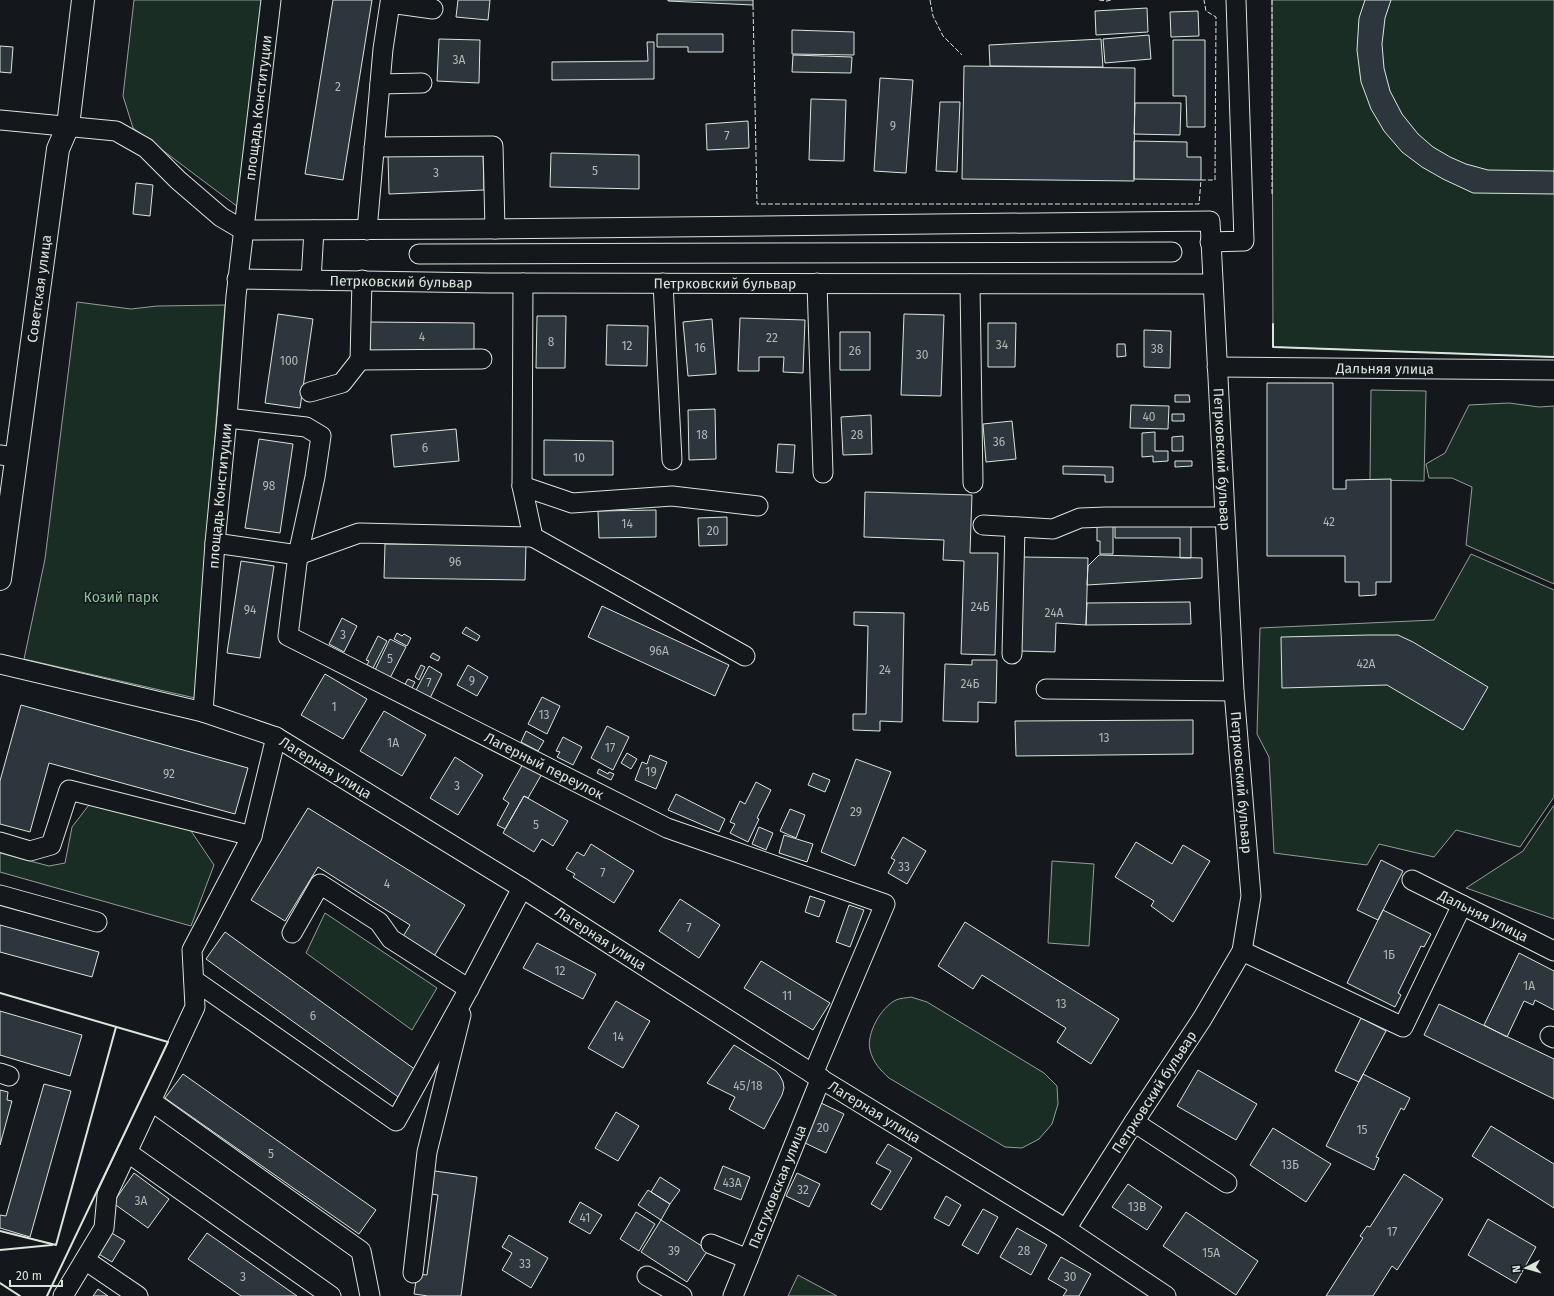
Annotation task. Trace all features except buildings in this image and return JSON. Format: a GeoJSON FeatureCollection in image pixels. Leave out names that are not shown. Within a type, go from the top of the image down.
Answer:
{"type":"FeatureCollection","features":[{"type":"Feature","properties":{"kind":"main road","name":"Советская улица"},"geometry":{"type":"LineString","coordinates":[[0,579],[8,456],[58,149],[68,126],[83,0]]}},
{"type":"Feature","properties":{"kind":"street","name":"площадь Конституции"},"geometry":{"type":"LineString","coordinates":[[203,712],[215,543],[238,279],[271,0]]}},
{"type":"Feature","properties":{"kind":"street"},"geometry":{"type":"LineString","coordinates":[[1210,242],[1244,241],[1236,0]]}},
{"type":"Feature","properties":{"kind":"street"},"geometry":{"type":"LineString","coordinates":[[367,230],[383,49],[390,3],[433,9]]}},
{"type":"Feature","properties":{"kind":"street"},"geometry":{"type":"LineString","coordinates":[[380,84],[422,83]]}},
{"type":"Feature","properties":{"kind":"street"},"geometry":{"type":"LineString","coordinates":[[0,120],[116,131],[146,148],[178,180],[221,217],[241,251]]}},
{"type":"Feature","properties":{"kind":"street"},"geometry":{"type":"LineString","coordinates":[[374,147],[493,146],[495,229]]}},
{"type":"Feature","properties":{"kind":"street"},"geometry":{"type":"LineString","coordinates":[[221,217],[244,223]]}},
{"type":"Feature","properties":{"kind":"street","name":"Петрковский бульвар"},"geometry":{"type":"LineString","coordinates":[[244,223],[314,230],[419,230],[1210,221],[1212,284],[1234,691],[1251,896],[1242,951],[1202,1019],[1066,1229]]}},
{"type":"Feature","properties":{"kind":"street"},"geometry":{"type":"LineString","coordinates":[[311,280],[314,230]]}},
{"type":"Feature","properties":{"kind":"street"},"geometry":{"type":"LineString","coordinates":[[419,254],[1172,252]]}},
{"type":"Feature","properties":{"kind":"street","name":"Петрковский бульвар"},"geometry":{"type":"LineString","coordinates":[[238,279],[524,283],[1212,284]]}},
{"type":"Feature","properties":{"kind":"street"},"geometry":{"type":"LineString","coordinates":[[310,392],[342,383],[360,360],[362,280]]}},
{"type":"Feature","properties":{"kind":"street"},"geometry":{"type":"LineString","coordinates":[[524,283],[522,486],[533,537]]}},
{"type":"Feature","properties":{"kind":"street"},"geometry":{"type":"LineString","coordinates":[[662,283],[672,460]]}},
{"type":"Feature","properties":{"kind":"street"},"geometry":{"type":"LineString","coordinates":[[818,283],[823,473]]}},
{"type":"Feature","properties":{"kind":"street"},"geometry":{"type":"LineString","coordinates":[[970,284],[974,484]]}},
{"type":"Feature","properties":{"kind":"street"},"geometry":{"type":"LineString","coordinates":[[360,360],[482,359]]}},
{"type":"Feature","properties":{"kind":"street","name":"Дальняя улица"},"geometry":{"type":"LineString","coordinates":[[1217,367],[1554,370]]}},
{"type":"Feature","properties":{"kind":"street"},"geometry":{"type":"LineString","coordinates":[[227,418],[306,427],[321,436],[298,555]]}},
{"type":"Feature","properties":{"kind":"street"},"geometry":{"type":"LineString","coordinates":[[522,486],[572,503],[672,496],[758,506]]}},
{"type":"Feature","properties":{"kind":"street"},"geometry":{"type":"LineString","coordinates":[[983,525],[1053,529],[1080,518],[1224,517]]}},
{"type":"Feature","properties":{"kind":"street"},"geometry":{"type":"LineString","coordinates":[[1012,654],[1016,526]]}},
{"type":"Feature","properties":{"kind":"street"},"geometry":{"type":"LineString","coordinates":[[215,543],[298,555],[359,533],[533,537],[746,656]]}},
{"type":"Feature","properties":{"kind":"street","name":"Лагерный переулок"},"geometry":{"type":"LineString","coordinates":[[298,555],[288,636],[667,828],[885,904]]}},
{"type":"Feature","properties":{"kind":"street","name":"Лагерная улица"},"geometry":{"type":"LineString","coordinates":[[0,664],[203,712],[276,737],[522,888],[817,1076],[1066,1229],[1166,1296]]}},
{"type":"Feature","properties":{"kind":"street"},"geometry":{"type":"LineString","coordinates":[[1046,689],[1234,691]]}},
{"type":"Feature","properties":{"kind":"street"},"geometry":{"type":"LineString","coordinates":[[63,1296],[104,1228],[107,1196],[195,1006],[192,950],[252,836],[276,737]]}},
{"type":"Feature","properties":{"kind":"street"},"geometry":{"type":"LineString","coordinates":[[0,842],[30,851],[51,845],[69,790],[252,836]]}},
{"type":"Feature","properties":{"kind":"street","name":"Дальняя улица"},"geometry":{"type":"LineString","coordinates":[[1412,880],[1554,951]]}},
{"type":"Feature","properties":{"kind":"street"},"geometry":{"type":"LineString","coordinates":[[292,933],[320,884],[379,922],[391,939],[467,993]]}},
{"type":"Feature","properties":{"kind":"street"},"geometry":{"type":"LineString","coordinates":[[194,980],[396,1121],[467,993],[522,888]]}},
{"type":"Feature","properties":{"kind":"street"},"geometry":{"type":"LineString","coordinates":[[0,895],[97,922]]}},
{"type":"Feature","properties":{"kind":"street","name":"Пастуховская улица"},"geometry":{"type":"LineString","coordinates":[[733,1296],[817,1076],[885,904]]}},
{"type":"Feature","properties":{"kind":"street"},"geometry":{"type":"LineString","coordinates":[[1242,951],[1403,1027],[1462,905]]}},
{"type":"Feature","properties":{"kind":"street"},"geometry":{"type":"LineString","coordinates":[[413,1273],[427,1152],[467,993]]}},
{"type":"Feature","properties":{"kind":"street"},"geometry":{"type":"LineString","coordinates":[[151,1101],[361,1251],[370,1296]]}},
{"type":"Feature","properties":{"kind":"street"},"geometry":{"type":"LineString","coordinates":[[1134,1122],[1227,1183]]}},
{"type":"Feature","properties":{"kind":"street"},"geometry":{"type":"LineString","coordinates":[[127,1152],[332,1296]]}},
{"type":"Feature","properties":{"kind":"street"},"geometry":{"type":"LineString","coordinates":[[711,1244],[748,1259]]}},
{"type":"Feature","properties":{"kind":"street"},"geometry":{"type":"LineString","coordinates":[[85,1260],[138,1296]]}},
{"type":"Feature","properties":{"kind":"street"},"geometry":{"type":"LineString","coordinates":[[647,1276],[682,1296]]}},
{"type":"Feature","properties":{"kind":"green space"},"geometry":{"type":"Polygon","coordinates":[[[134,0],[264,0],[238,207],[133,128],[123,96],[134,0]]]}},
{"type":"Feature","properties":{"kind":"green space"},"geometry":{"type":"Polygon","coordinates":[[[1272,0],[1554,0],[1554,357],[1273,347],[1272,0]]]}},
{"type":"Feature","properties":{"kind":"green space","name":"Козий парк"},"geometry":{"type":"Polygon","coordinates":[[[77,302],[131,309],[157,306],[225,305],[195,698],[24,659],[45,559],[77,302]]]}},
{"type":"Feature","properties":{"kind":"green space"},"geometry":{"type":"Polygon","coordinates":[[[1371,390],[1426,391],[1424,481],[1370,480],[1371,390]]]}},
{"type":"Feature","properties":{"kind":"green space"},"geometry":{"type":"Polygon","coordinates":[[[1509,403],[1539,407],[1554,406],[1554,584],[1466,545],[1472,487],[1452,478],[1429,478],[1426,464],[1445,453],[1469,405],[1509,403]]]}},
{"type":"Feature","properties":{"kind":"green space"},"geometry":{"type":"Polygon","coordinates":[[[1471,554],[1554,590],[1554,797],[1520,847],[1456,830],[1434,857],[1379,844],[1367,865],[1274,853],[1269,757],[1257,734],[1260,628],[1434,620],[1471,554]]]}},
{"type":"Feature","properties":{"kind":"green space"},"geometry":{"type":"Polygon","coordinates":[[[92,801],[189,828],[214,865],[191,926],[0,872],[0,853],[49,866],[65,863],[72,827],[92,801]]]}},
{"type":"Feature","properties":{"kind":"green space"},"geometry":{"type":"Polygon","coordinates":[[[1554,805],[1554,919],[1466,888],[1523,851],[1554,805]]]}},
{"type":"Feature","properties":{"kind":"green space"},"geometry":{"type":"Polygon","coordinates":[[[1052,861],[1094,864],[1089,946],[1048,943],[1052,861]]]}},
{"type":"Feature","properties":{"kind":"green space"},"geometry":{"type":"Polygon","coordinates":[[[325,913],[437,988],[412,1030],[306,953],[325,913]]]}},
{"type":"Feature","properties":{"kind":"green space"},"geometry":{"type":"Polygon","coordinates":[[[911,997],[927,1002],[1044,1073],[1057,1086],[1058,1104],[1052,1124],[1039,1139],[1022,1148],[1005,1147],[889,1078],[877,1066],[871,1054],[869,1044],[870,1036],[876,1022],[890,1004],[898,999],[911,997]]]}},
{"type":"Feature","properties":{"kind":"green space"},"geometry":{"type":"Polygon","coordinates":[[[798,1275],[837,1296],[788,1296],[798,1275]]]}},
{"type":"Feature","properties":{"kind":"fence"},"geometry":{"type":"LineString","coordinates":[[930,0],[933,16],[943,36],[962,55]]}},
{"type":"Feature","properties":{"kind":"fence"},"geometry":{"type":"LineString","coordinates":[[1099,0],[1111,0]]}},
{"type":"Feature","properties":{"kind":"fence"},"geometry":{"type":"LineString","coordinates":[[753,5],[757,204],[1199,204],[1201,180],[1215,180],[1216,17],[1206,11],[1204,0]]}},
{"type":"Feature","properties":{"kind":"fence"},"geometry":{"type":"LineString","coordinates":[[1272,0],[1272,196]]}},
{"type":"Feature","properties":{"kind":"wall"},"geometry":{"type":"LineString","coordinates":[[1273,324],[1273,347],[1554,357]]}},
{"type":"Feature","properties":{"kind":"wall"},"geometry":{"type":"LineString","coordinates":[[0,993],[168,1042],[47,1296]]}},
{"type":"Feature","properties":{"kind":"wall"},"geometry":{"type":"LineString","coordinates":[[0,1231],[56,1245],[116,1027]]}},
{"type":"Feature","properties":{"kind":"wall"},"geometry":{"type":"LineString","coordinates":[[0,1250],[52,1245]]}},
{"type":"Feature","properties":{"kind":"wall"},"geometry":{"type":"LineString","coordinates":[[0,1283],[20,1296]]}}]}
